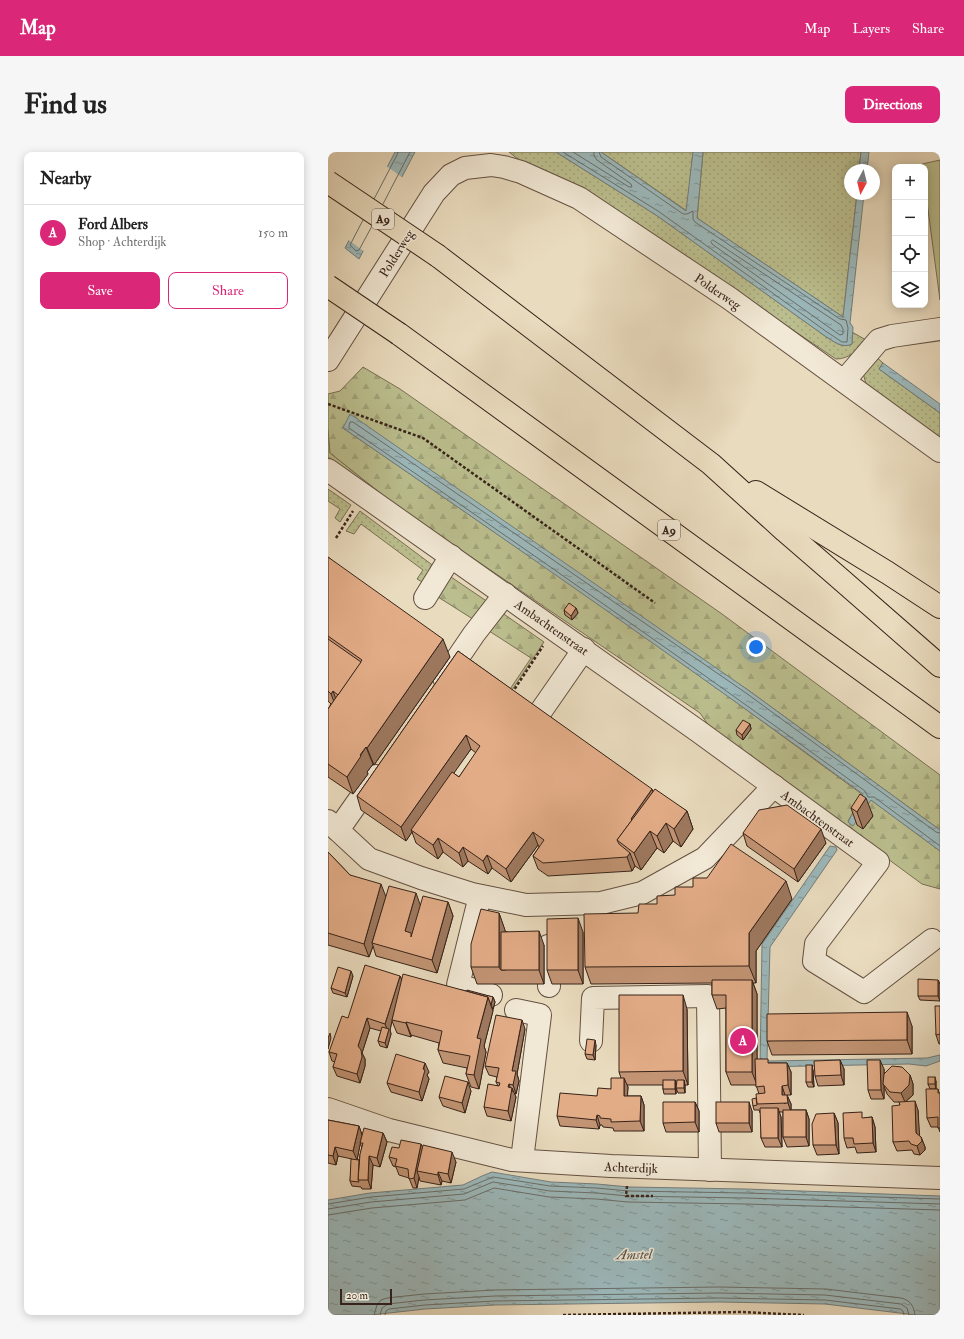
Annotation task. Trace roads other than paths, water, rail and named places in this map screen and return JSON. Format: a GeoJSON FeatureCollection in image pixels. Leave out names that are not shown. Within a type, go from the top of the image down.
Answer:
{"type":"FeatureCollection","features":[{"type":"Feature","properties":{"kind":"highway","name":"A9"},"geometry":{"type":"LineString","coordinates":[[328,182],[438,256],[711,464],[785,531],[940,666]]}},
{"type":"Feature","properties":{"kind":"highway","name":"A9"},"geometry":{"type":"LineString","coordinates":[[328,286],[399,334],[940,727]]}},
{"type":"Feature","properties":{"kind":"highway","name":"A9"},"geometry":{"type":"LineString","coordinates":[[711,464],[888,572],[940,607]]}},
{"type":"Feature","properties":{"kind":"street","name":"Polderweg"},"geometry":{"type":"LineString","coordinates":[[328,360],[434,193],[451,175],[465,168],[477,159],[521,172],[579,198],[729,298],[940,451]]}},
{"type":"Feature","properties":{"kind":"street"},"geometry":{"type":"LineString","coordinates":[[844,381],[879,340],[892,336],[940,329]]}},
{"type":"Feature","properties":{"kind":"street","name":"Ambachtenstraat"},"geometry":{"type":"LineString","coordinates":[[328,470],[584,649],[878,862],[816,944],[814,961],[864,992],[932,940]]}},
{"type":"Feature","properties":{"kind":"street"},"geometry":{"type":"LineString","coordinates":[[424,598],[451,556]]}},
{"type":"Feature","properties":{"kind":"street"},"geometry":{"type":"LineString","coordinates":[[435,691],[474,634],[505,594]]}},
{"type":"Feature","properties":{"kind":"street"},"geometry":{"type":"LineString","coordinates":[[541,712],[584,649]]}},
{"type":"Feature","properties":{"kind":"street"},"geometry":{"type":"LineString","coordinates":[[333,826],[386,761]]}},
{"type":"Feature","properties":{"kind":"street","name":"Ambachtenstraat"},"geometry":{"type":"LineString","coordinates":[[333,826],[369,859],[422,878],[480,896],[526,905],[600,903],[642,893],[705,858],[774,786]]}},
{"type":"Feature","properties":{"kind":"street"},"geometry":{"type":"LineString","coordinates":[[480,896],[458,984],[491,995]]}},
{"type":"Feature","properties":{"kind":"street"},"geometry":{"type":"LineString","coordinates":[[547,905],[549,986]]}},
{"type":"Feature","properties":{"kind":"street"},"geometry":{"type":"LineString","coordinates":[[591,1041],[593,998],[708,996],[710,1170]]}},
{"type":"Feature","properties":{"kind":"street"},"geometry":{"type":"LineString","coordinates":[[516,1010],[540,1015],[522,1160]]}},
{"type":"Feature","properties":{"kind":"street","name":"Achterdijk"},"geometry":{"type":"LineString","coordinates":[[328,1109],[389,1130],[512,1160],[611,1166],[940,1178]]}},
{"type":"Feature","properties":{"kind":"water"},"geometry":{"type":"Polygon","coordinates":[[[395,152],[415,152],[359,259],[345,248],[395,152]]]}},
{"type":"Feature","properties":{"kind":"water"},"geometry":{"type":"Polygon","coordinates":[[[556,152],[601,152],[686,211],[693,152],[703,152],[697,218],[843,317],[856,200],[863,200],[850,323],[853,327],[852,344],[845,346],[831,340],[656,215],[556,152]]]}},
{"type":"Feature","properties":{"kind":"water"},"geometry":{"type":"Polygon","coordinates":[[[861,152],[869,152],[868,164],[860,164],[861,152]]]}},
{"type":"Feature","properties":{"kind":"water"},"geometry":{"type":"Polygon","coordinates":[[[883,363],[940,404],[940,413],[879,369],[883,363]]]}},
{"type":"Feature","properties":{"kind":"water"},"geometry":{"type":"Polygon","coordinates":[[[350,414],[748,690],[940,830],[940,851],[871,800],[853,826],[848,822],[863,794],[604,609],[343,428],[350,414]]]}},
{"type":"Feature","properties":{"kind":"water"},"geometry":{"type":"Polygon","coordinates":[[[830,846],[836,847],[837,850],[770,947],[767,1059],[769,1061],[927,1058],[940,1055],[940,1061],[926,1066],[909,1064],[760,1067],[762,944],[830,846]]]}},
{"type":"Feature","properties":{"kind":"water","name":"Amstel"},"geometry":{"type":"Polygon","coordinates":[[[492,1172],[551,1182],[629,1187],[745,1189],[940,1196],[940,1315],[916,1315],[825,1304],[719,1302],[495,1305],[425,1309],[371,1315],[328,1315],[328,1200],[370,1193],[463,1185],[492,1172]]]}},
{"type":"Feature","properties":{"kind":"place","name":"Ford Albers"},"geometry":{"type":"Point","coordinates":[743,1041]}}]}
